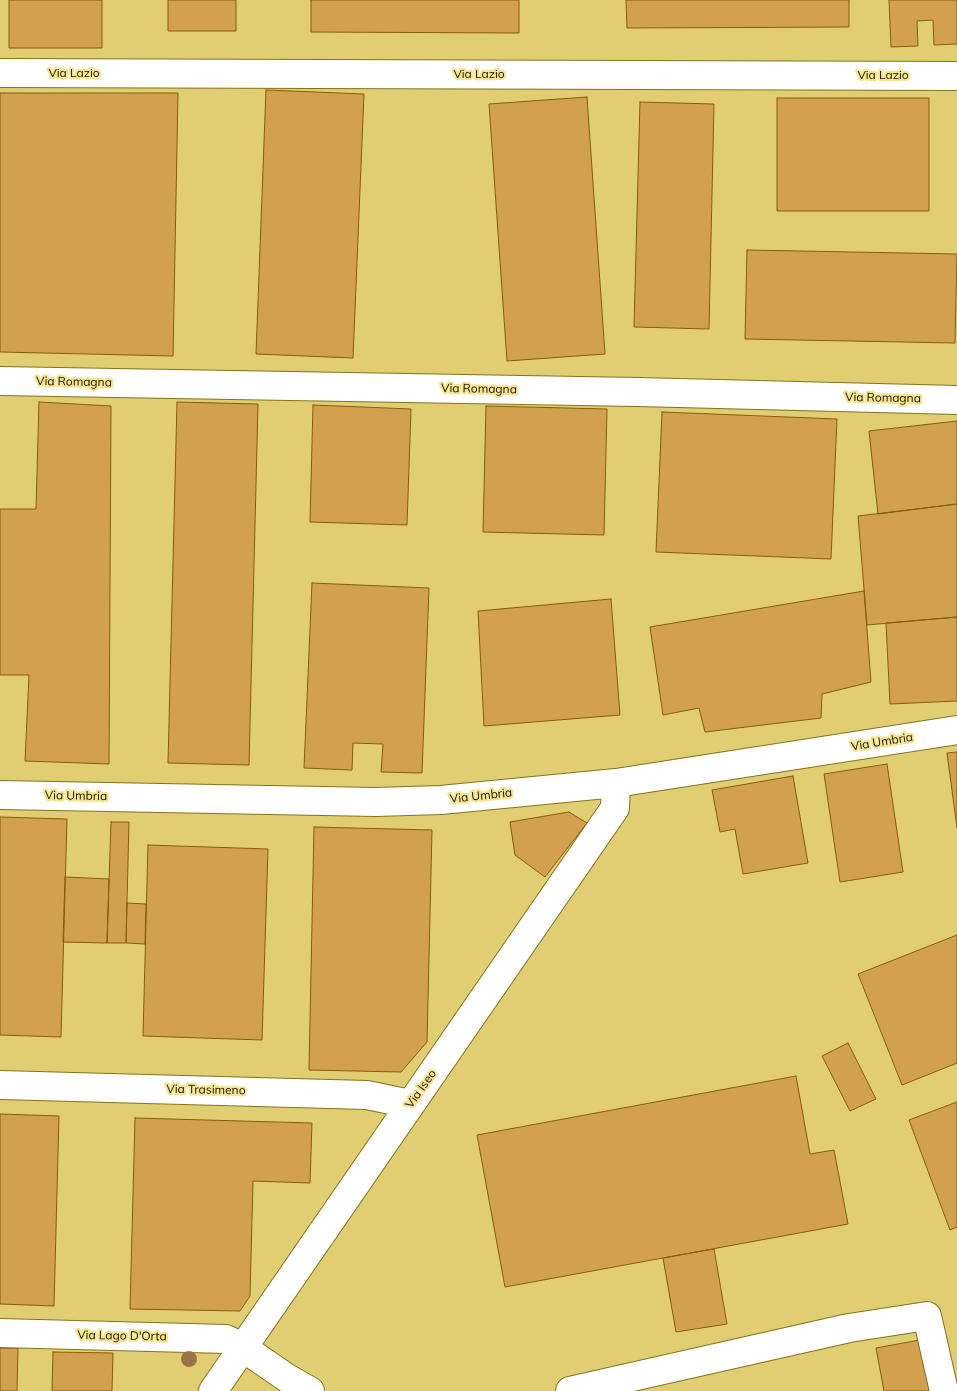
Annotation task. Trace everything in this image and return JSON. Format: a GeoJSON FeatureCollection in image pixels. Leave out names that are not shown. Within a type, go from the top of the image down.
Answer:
{"type":"FeatureCollection","features":[{"type":"Feature","properties":{"kind":"street","name":"Via Lazio"},"geometry":{"type":"LineString","coordinates":[[0,73],[957,76]]}},
{"type":"Feature","properties":{"kind":"street","name":"Via Romagna"},"geometry":{"type":"LineString","coordinates":[[0,381],[638,392],[957,400]]}},
{"type":"Feature","properties":{"kind":"street","name":"Via Umbria"},"geometry":{"type":"LineString","coordinates":[[0,794],[376,802],[441,800],[616,783],[957,730]]}},
{"type":"Feature","properties":{"kind":"street","name":"Via Iseo"},"geometry":{"type":"LineString","coordinates":[[212,1391],[615,808],[616,783]]}},
{"type":"Feature","properties":{"kind":"street","name":"Via Trasimeno"},"geometry":{"type":"LineString","coordinates":[[0,1085],[367,1094],[410,1104]]}},
{"type":"Feature","properties":{"kind":"street"},"geometry":{"type":"LineString","coordinates":[[570,1391],[849,1328],[927,1316],[944,1391]]}},
{"type":"Feature","properties":{"kind":"street","name":"Via Lago D'Orta"},"geometry":{"type":"LineString","coordinates":[[0,1333],[226,1339],[242,1347],[287,1378],[310,1391]]}},
{"type":"Feature","properties":{"kind":"shaded area"},"geometry":{"type":"Polygon","coordinates":[[[0,0],[957,0],[957,1391],[0,1391],[0,0]]]}},
{"type":"Feature","properties":{"kind":"building"},"geometry":{"type":"Polygon","coordinates":[[[9,0],[102,0],[102,48],[9,48],[9,0]]]}},
{"type":"Feature","properties":{"kind":"building"},"geometry":{"type":"Polygon","coordinates":[[[168,0],[236,0],[236,31],[168,31],[168,0]]]}},
{"type":"Feature","properties":{"kind":"building"},"geometry":{"type":"Polygon","coordinates":[[[311,0],[519,0],[519,33],[311,32],[311,0]]]}},
{"type":"Feature","properties":{"kind":"building"},"geometry":{"type":"Polygon","coordinates":[[[626,0],[849,0],[849,27],[627,28],[626,0]]]}},
{"type":"Feature","properties":{"kind":"building"},"geometry":{"type":"Polygon","coordinates":[[[889,0],[957,0],[957,44],[934,45],[933,20],[917,21],[918,46],[891,47],[889,0]]]}},
{"type":"Feature","properties":{"kind":"building"},"geometry":{"type":"Polygon","coordinates":[[[266,90],[364,94],[353,358],[256,354],[266,90]]]}},
{"type":"Feature","properties":{"kind":"building"},"geometry":{"type":"Polygon","coordinates":[[[0,93],[178,93],[173,356],[0,352],[0,93]]]}},
{"type":"Feature","properties":{"kind":"building"},"geometry":{"type":"Polygon","coordinates":[[[587,97],[605,354],[507,361],[489,104],[587,97]]]}},
{"type":"Feature","properties":{"kind":"building"},"geometry":{"type":"Polygon","coordinates":[[[777,98],[929,98],[929,211],[777,211],[777,98]]]}},
{"type":"Feature","properties":{"kind":"building"},"geometry":{"type":"Polygon","coordinates":[[[640,102],[714,104],[709,329],[634,327],[640,102]]]}},
{"type":"Feature","properties":{"kind":"building"},"geometry":{"type":"Polygon","coordinates":[[[747,250],[957,254],[955,343],[745,339],[747,250]]]}},
{"type":"Feature","properties":{"kind":"building"},"geometry":{"type":"Polygon","coordinates":[[[39,402],[111,406],[109,764],[25,761],[29,675],[0,675],[0,509],[36,509],[39,402]]]}},
{"type":"Feature","properties":{"kind":"building"},"geometry":{"type":"Polygon","coordinates":[[[177,402],[258,404],[249,765],[168,763],[177,402]]]}},
{"type":"Feature","properties":{"kind":"building"},"geometry":{"type":"Polygon","coordinates":[[[313,405],[411,409],[407,525],[310,522],[313,405]]]}},
{"type":"Feature","properties":{"kind":"building"},"geometry":{"type":"Polygon","coordinates":[[[486,406],[607,409],[604,535],[483,532],[486,406]]]}},
{"type":"Feature","properties":{"kind":"building"},"geometry":{"type":"Polygon","coordinates":[[[662,412],[837,419],[831,559],[656,552],[662,412]]]}},
{"type":"Feature","properties":{"kind":"building"},"geometry":{"type":"Polygon","coordinates":[[[957,421],[957,504],[878,514],[869,431],[957,421]]]}},
{"type":"Feature","properties":{"kind":"building"},"geometry":{"type":"Polygon","coordinates":[[[957,504],[957,617],[867,625],[858,516],[957,504]]]}},
{"type":"Feature","properties":{"kind":"building"},"geometry":{"type":"Polygon","coordinates":[[[312,583],[429,588],[422,773],[381,772],[383,744],[353,743],[352,770],[304,768],[312,583]]]}},
{"type":"Feature","properties":{"kind":"building"},"geometry":{"type":"Polygon","coordinates":[[[864,591],[871,682],[822,694],[821,718],[705,732],[699,708],[663,715],[650,627],[864,591]]]}},
{"type":"Feature","properties":{"kind":"building"},"geometry":{"type":"Polygon","coordinates":[[[611,599],[620,715],[484,726],[478,611],[611,599]]]}},
{"type":"Feature","properties":{"kind":"building"},"geometry":{"type":"Polygon","coordinates":[[[957,617],[957,701],[890,704],[886,623],[957,617]]]}},
{"type":"Feature","properties":{"kind":"building"},"geometry":{"type":"Polygon","coordinates":[[[957,752],[957,828],[947,753],[957,752]]]}},
{"type":"Feature","properties":{"kind":"building"},"geometry":{"type":"Polygon","coordinates":[[[887,764],[903,872],[840,882],[824,774],[887,764]]]}},
{"type":"Feature","properties":{"kind":"building"},"geometry":{"type":"Polygon","coordinates":[[[793,776],[808,863],[743,874],[735,829],[720,832],[712,790],[793,776]]]}},
{"type":"Feature","properties":{"kind":"building"},"geometry":{"type":"Polygon","coordinates":[[[569,812],[587,823],[545,877],[515,855],[510,822],[569,812]]]}},
{"type":"Feature","properties":{"kind":"building"},"geometry":{"type":"Polygon","coordinates":[[[0,817],[67,819],[61,1037],[0,1035],[0,817]]]}},
{"type":"Feature","properties":{"kind":"building"},"geometry":{"type":"Polygon","coordinates":[[[111,822],[129,822],[126,943],[107,943],[111,822]]]}},
{"type":"Feature","properties":{"kind":"building"},"geometry":{"type":"Polygon","coordinates":[[[314,827],[432,830],[427,1042],[401,1072],[309,1070],[314,827]]]}},
{"type":"Feature","properties":{"kind":"building"},"geometry":{"type":"Polygon","coordinates":[[[148,845],[268,849],[262,1040],[143,1036],[148,845]]]}},
{"type":"Feature","properties":{"kind":"building"},"geometry":{"type":"Polygon","coordinates":[[[65,877],[109,879],[107,943],[63,942],[65,877]]]}},
{"type":"Feature","properties":{"kind":"building"},"geometry":{"type":"Polygon","coordinates":[[[127,903],[146,904],[145,944],[126,943],[127,903]]]}},
{"type":"Feature","properties":{"kind":"building"},"geometry":{"type":"Polygon","coordinates":[[[957,935],[957,1063],[902,1085],[858,974],[957,935]]]}},
{"type":"Feature","properties":{"kind":"building"},"geometry":{"type":"Polygon","coordinates":[[[848,1043],[876,1099],[850,1111],[822,1056],[848,1043]]]}},
{"type":"Feature","properties":{"kind":"building"},"geometry":{"type":"Polygon","coordinates":[[[796,1076],[810,1154],[834,1150],[848,1224],[505,1287],[477,1135],[796,1076]]]}},
{"type":"Feature","properties":{"kind":"building"},"geometry":{"type":"Polygon","coordinates":[[[957,1102],[957,1227],[950,1230],[909,1120],[957,1102]]]}},
{"type":"Feature","properties":{"kind":"building"},"geometry":{"type":"Polygon","coordinates":[[[0,1114],[59,1116],[54,1306],[0,1304],[0,1114]]]}},
{"type":"Feature","properties":{"kind":"building"},"geometry":{"type":"Polygon","coordinates":[[[135,1118],[312,1123],[310,1183],[253,1181],[250,1296],[240,1311],[130,1309],[135,1118]]]}},
{"type":"Feature","properties":{"kind":"building"},"geometry":{"type":"Polygon","coordinates":[[[714,1249],[727,1324],[676,1332],[663,1258],[714,1249]]]}},
{"type":"Feature","properties":{"kind":"building"},"geometry":{"type":"Polygon","coordinates":[[[925,1339],[934,1391],[884,1391],[876,1348],[925,1339]]]}},
{"type":"Feature","properties":{"kind":"building"},"geometry":{"type":"Polygon","coordinates":[[[0,1348],[18,1348],[17,1391],[0,1391],[0,1348]]]}},
{"type":"Feature","properties":{"kind":"building"},"geometry":{"type":"Polygon","coordinates":[[[53,1352],[113,1353],[112,1391],[52,1391],[53,1352]]]}}]}
